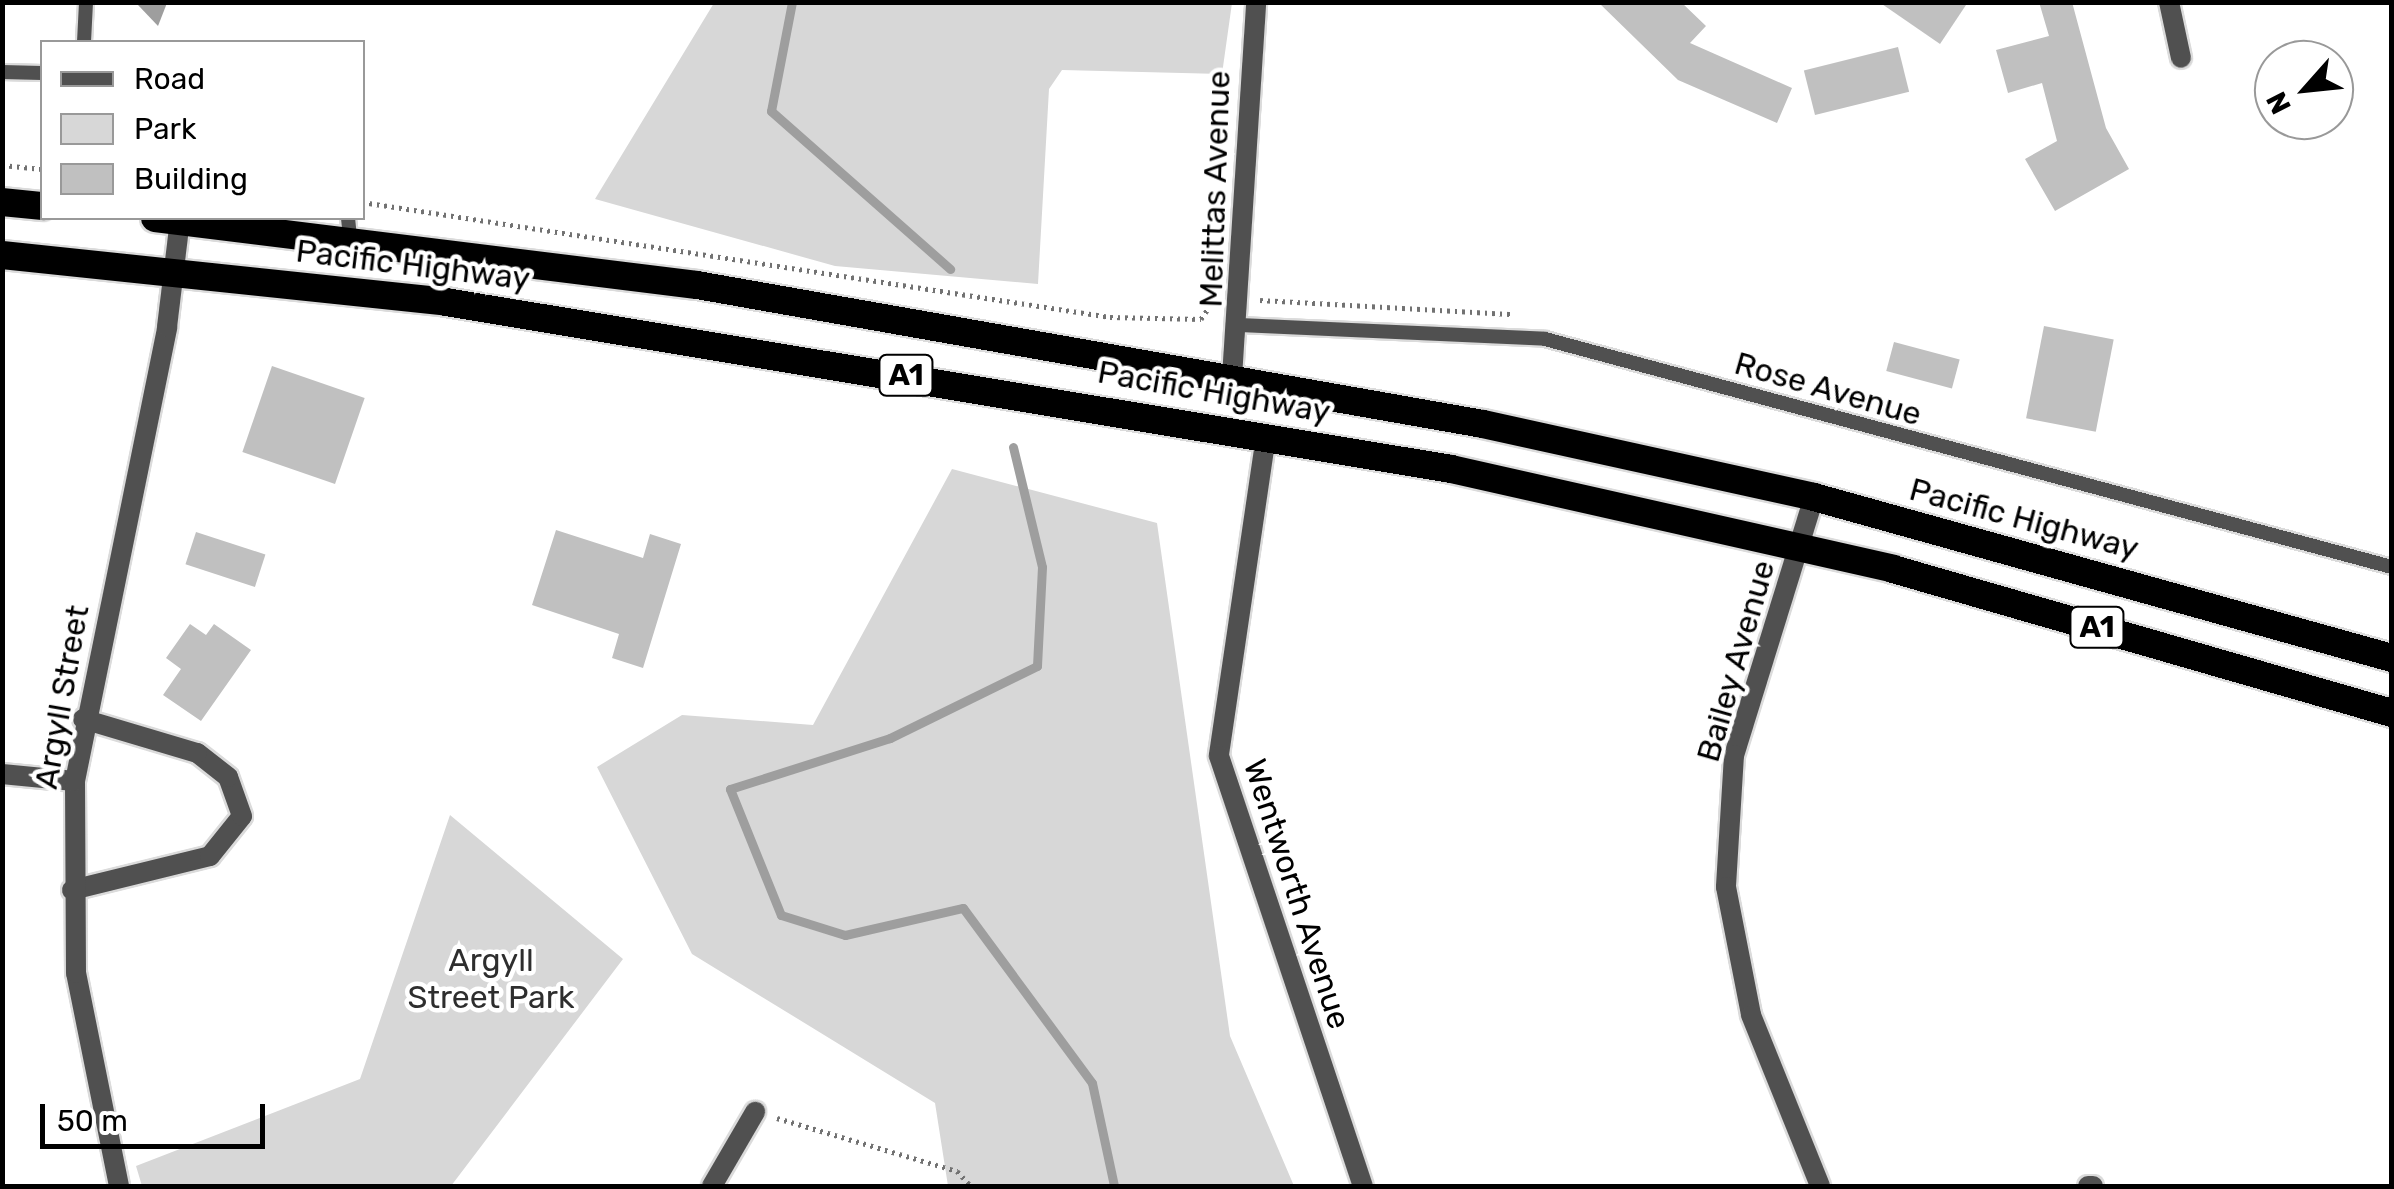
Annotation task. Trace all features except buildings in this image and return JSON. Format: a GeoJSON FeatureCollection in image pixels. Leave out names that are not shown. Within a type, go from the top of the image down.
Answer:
{"type":"FeatureCollection","features":[{"type":"Feature","properties":{"kind":"highway"},"geometry":{"type":"LineString","coordinates":[[2,202],[40,206]]}},
{"type":"Feature","properties":{"kind":"highway","name":"Pacific Highway"},"geometry":{"type":"LineString","coordinates":[[211,220],[349,227],[1232,378],[1814,497],[2392,658]]}},
{"type":"Feature","properties":{"kind":"highway","name":"Pacific Highway"},"geometry":{"type":"LineString","coordinates":[[2,255],[562,320],[1266,436],[1800,547],[2392,713]]}},
{"type":"Feature","properties":{"kind":"street","name":"Melittas Avenue"},"geometry":{"type":"LineString","coordinates":[[1232,378],[1242,325],[1256,2]]}},
{"type":"Feature","properties":{"kind":"street"},"geometry":{"type":"LineString","coordinates":[[2170,2],[2182,58]]}},
{"type":"Feature","properties":{"kind":"street","name":"Argyll Street"},"geometry":{"type":"LineString","coordinates":[[119,1186],[89,1057],[72,890],[75,781],[84,719],[174,272],[172,220]]}},
{"type":"Feature","properties":{"kind":"street","name":"Wentworth Avenue"},"geometry":{"type":"LineString","coordinates":[[1266,436],[1219,756],[1363,1186]]}},
{"type":"Feature","properties":{"kind":"street","name":"Bailey Avenue"},"geometry":{"type":"LineString","coordinates":[[1814,497],[1734,755],[1726,887],[1752,1015],[1820,1186]]}},
{"type":"Feature","properties":{"kind":"street"},"geometry":{"type":"LineString","coordinates":[[72,890],[210,856],[242,816],[228,777],[197,752],[84,719]]}},
{"type":"Feature","properties":{"kind":"street"},"geometry":{"type":"LineString","coordinates":[[2,774],[75,781]]}},
{"type":"Feature","properties":{"kind":"street"},"geometry":{"type":"LineString","coordinates":[[712,1186],[754,1112]]}},
{"type":"Feature","properties":{"kind":"lane"},"geometry":{"type":"LineString","coordinates":[[84,40],[86,2]]}},
{"type":"Feature","properties":{"kind":"lane"},"geometry":{"type":"LineString","coordinates":[[2,72],[40,74]]}},
{"type":"Feature","properties":{"kind":"lane","name":"Rose Avenue"},"geometry":{"type":"LineString","coordinates":[[1242,325],[1545,339],[2392,566]]}},
{"type":"Feature","properties":{"kind":"path"},"geometry":{"type":"LineString","coordinates":[[2,164],[40,170]]}},
{"type":"Feature","properties":{"kind":"path"},"geometry":{"type":"LineString","coordinates":[[365,202],[1110,318],[1201,320],[1214,300]]}},
{"type":"Feature","properties":{"kind":"path"},"geometry":{"type":"LineString","coordinates":[[754,1112],[957,1171],[972,1186]]}},
{"type":"Feature","properties":{"kind":"green space"},"geometry":{"type":"Polygon","coordinates":[[[714,2],[1232,3],[1222,74],[1062,70],[1049,89],[1038,284],[835,266],[595,199],[714,2]]]}},
{"type":"Feature","properties":{"kind":"green space"},"geometry":{"type":"Polygon","coordinates":[[[952,469],[1157,523],[1230,1036],[1294,1186],[948,1186],[935,1103],[692,954],[597,767],[682,715],[813,725],[952,469]]]}},
{"type":"Feature","properties":{"kind":"green space","name":"Argyll Street Park"},"geometry":{"type":"Polygon","coordinates":[[[450,815],[623,959],[451,1186],[142,1186],[136,1166],[360,1079],[450,815]]]}},
{"type":"Feature","properties":{"kind":"shaded area"},"geometry":{"type":"Polygon","coordinates":[[[138,3],[167,3],[158,26],[138,5],[138,3]]]}},
{"type":"Feature","properties":{"kind":"waterway"},"geometry":{"type":"LineString","coordinates":[[792,2],[771,111],[950,269]]}},
{"type":"Feature","properties":{"kind":"waterway"},"geometry":{"type":"LineString","coordinates":[[1013,447],[1042,567],[1037,666],[890,738],[730,789],[781,915],[845,935],[963,908],[1092,1083],[1114,1186]]}}]}
